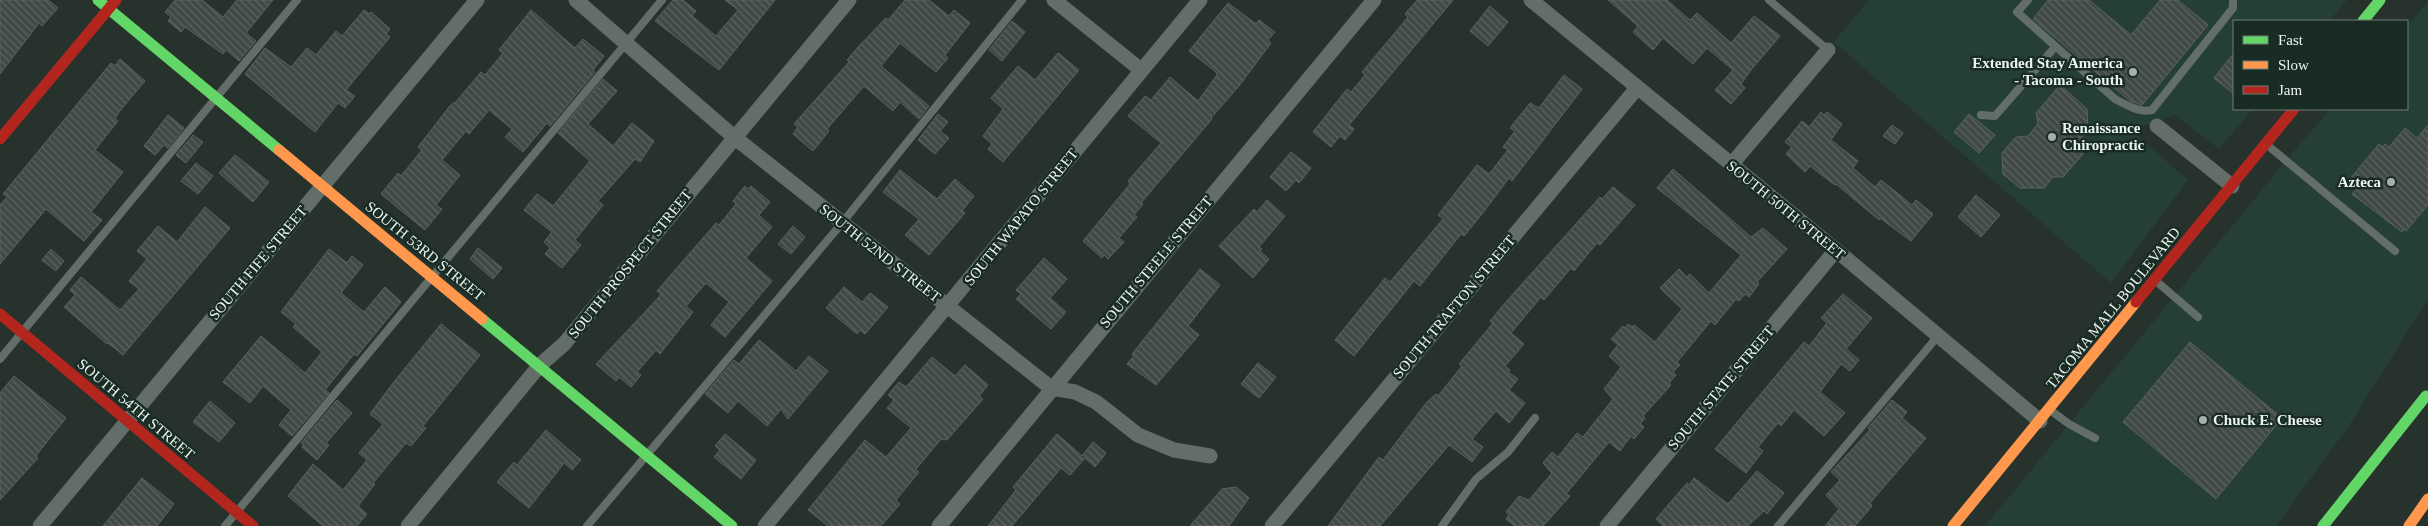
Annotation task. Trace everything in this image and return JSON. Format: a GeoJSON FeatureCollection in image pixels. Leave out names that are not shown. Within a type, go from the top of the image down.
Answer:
{"type":"FeatureCollection","features":[{"type":"Feature","properties":{"kind":"main road","name":"SOUTH 53RD STREET"},"geometry":{"type":"LineString","coordinates":[[98,0],[112,4],[217,97],[322,186],[732,526]]}},
{"type":"Feature","properties":{"kind":"main road"},"geometry":{"type":"LineString","coordinates":[[2364,20],[2380,0]]}},
{"type":"Feature","properties":{"kind":"main road"},"geometry":{"type":"LineString","coordinates":[[0,139],[112,4]]}},
{"type":"Feature","properties":{"kind":"main road","name":"TACOMA MALL BOULEVARD"},"geometry":{"type":"LineString","coordinates":[[1954,526],[2293,110]]}},
{"type":"Feature","properties":{"kind":"main road","name":"SOUTH 54TH STREET"},"geometry":{"type":"LineString","coordinates":[[0,314],[126,422],[254,526]]}},
{"type":"Feature","properties":{"kind":"main road"},"geometry":{"type":"LineString","coordinates":[[2323,526],[2427,395]]}},
{"type":"Feature","properties":{"kind":"main road"},"geometry":{"type":"LineString","coordinates":[[2336,526],[2427,395]]}},
{"type":"Feature","properties":{"kind":"main road"},"geometry":{"type":"LineString","coordinates":[[2409,526],[2428,499]]}},
{"type":"Feature","properties":{"kind":"street","name":"SOUTH FIFE STREET"},"geometry":{"type":"LineString","coordinates":[[40,526],[477,0]]}},
{"type":"Feature","properties":{"kind":"street","name":"SOUTH 52ND STREET"},"geometry":{"type":"LineString","coordinates":[[576,0],[734,137],[1051,388],[1075,392],[1096,402],[1138,435],[1174,450],[1210,456]]}},
{"type":"Feature","properties":{"kind":"street","name":"SOUTH PROSPECT STREET"},"geometry":{"type":"LineString","coordinates":[[408,526],[540,365],[564,344],[849,0]]}},
{"type":"Feature","properties":{"kind":"street"},"geometry":{"type":"LineString","coordinates":[[1054,0],[1141,70]]}},
{"type":"Feature","properties":{"kind":"street","name":"SOUTH WAPATO STREET"},"geometry":{"type":"LineString","coordinates":[[765,526],[1200,0]]}},
{"type":"Feature","properties":{"kind":"street","name":"SOUTH STEELE STREET"},"geometry":{"type":"LineString","coordinates":[[939,526],[1051,388],[1374,0]]}},
{"type":"Feature","properties":{"kind":"street","name":"SOUTH 50TH STREET"},"geometry":{"type":"LineString","coordinates":[[1531,0],[1938,336],[2045,415]]}},
{"type":"Feature","properties":{"kind":"street"},"geometry":{"type":"LineString","coordinates":[[1731,165],[1828,50]]}},
{"type":"Feature","properties":{"kind":"street","name":"SOUTH TRAFTON STREET"},"geometry":{"type":"LineString","coordinates":[[1272,526],[1637,88]]}},
{"type":"Feature","properties":{"kind":"street"},"geometry":{"type":"LineString","coordinates":[[2157,126],[2232,186]]}},
{"type":"Feature","properties":{"kind":"street","name":"SOUTH STATE STREET"},"geometry":{"type":"LineString","coordinates":[[1606,526],[1836,250]]}},
{"type":"Feature","properties":{"kind":"lane"},"geometry":{"type":"LineString","coordinates":[[0,359],[297,0]]}},
{"type":"Feature","properties":{"kind":"lane"},"geometry":{"type":"LineString","coordinates":[[225,526],[238,513],[662,0]]}},
{"type":"Feature","properties":{"kind":"lane"},"geometry":{"type":"LineString","coordinates":[[587,526],[842,222],[1022,0]]}},
{"type":"Feature","properties":{"kind":"lane"},"geometry":{"type":"LineString","coordinates":[[1769,0],[1828,50]]}},
{"type":"Feature","properties":{"kind":"lane"},"geometry":{"type":"LineString","coordinates":[[2028,0],[2017,12],[2115,99],[2132,108],[2146,111],[2152,110],[2185,71],[2233,8],[2233,0]]}},
{"type":"Feature","properties":{"kind":"lane"},"geometry":{"type":"LineString","coordinates":[[1981,115],[1995,116],[2055,47]]}},
{"type":"Feature","properties":{"kind":"lane"},"geometry":{"type":"LineString","coordinates":[[2266,144],[2395,252]]}},
{"type":"Feature","properties":{"kind":"lane"},"geometry":{"type":"LineString","coordinates":[[2155,280],[2198,317]]}},
{"type":"Feature","properties":{"kind":"lane"},"geometry":{"type":"LineString","coordinates":[[1778,526],[1938,336]]}},
{"type":"Feature","properties":{"kind":"lane"},"geometry":{"type":"LineString","coordinates":[[2045,415],[2069,424],[2095,438]]}},
{"type":"Feature","properties":{"kind":"lane"},"geometry":{"type":"LineString","coordinates":[[1442,526],[1476,479],[1508,452],[1535,418]]}},
{"type":"Feature","properties":{"kind":"shaded area"},"geometry":{"type":"Polygon","coordinates":[[[1869,0],[2347,0],[2330,20],[2233,20],[2233,110],[2252,110],[2219,149],[2175,115],[2131,130],[2188,180],[2111,283],[1834,42],[1869,0]]]}},
{"type":"Feature","properties":{"kind":"shaded area"},"geometry":{"type":"Polygon","coordinates":[[[2428,2],[2428,299],[2348,427],[2276,526],[1985,526],[2298,146],[2330,110],[2408,110],[2408,24],[2428,2]]]}},
{"type":"Feature","properties":{"kind":"building"},"geometry":{"type":"Polygon","coordinates":[[[0,0],[48,0],[58,8],[42,26],[39,23],[0,74],[0,0]]]}},
{"type":"Feature","properties":{"kind":"building"},"geometry":{"type":"Polygon","coordinates":[[[175,0],[202,0],[223,17],[237,0],[273,0],[246,33],[256,41],[239,61],[226,50],[223,54],[185,27],[181,32],[168,21],[171,17],[165,12],[175,0]]]}},
{"type":"Feature","properties":{"kind":"building"},"geometry":{"type":"Polygon","coordinates":[[[673,0],[683,0],[696,11],[692,16],[716,36],[738,10],[725,0],[775,0],[719,70],[655,21],[673,0]]]}},
{"type":"Feature","properties":{"kind":"building"},"geometry":{"type":"Polygon","coordinates":[[[905,0],[929,0],[949,16],[954,10],[970,23],[945,55],[948,58],[936,72],[900,43],[881,66],[929,106],[919,119],[900,102],[893,111],[864,86],[827,129],[829,131],[813,151],[793,134],[798,127],[794,124],[849,62],[847,60],[858,47],[886,18],[888,20],[905,0]]]}},
{"type":"Feature","properties":{"kind":"building"},"geometry":{"type":"Polygon","coordinates":[[[1417,0],[1453,0],[1349,125],[1354,129],[1345,140],[1340,136],[1331,147],[1313,132],[1347,89],[1351,92],[1365,75],[1362,72],[1408,17],[1405,14],[1417,0]]]}},
{"type":"Feature","properties":{"kind":"building"},"geometry":{"type":"Polygon","coordinates":[[[1608,0],[1667,0],[1690,20],[1697,13],[1731,43],[1754,16],[1780,36],[1751,70],[1741,84],[1745,88],[1731,104],[1715,90],[1733,70],[1707,48],[1693,64],[1663,38],[1653,50],[1633,32],[1638,26],[1608,0]]]}},
{"type":"Feature","properties":{"kind":"building","name":"Extended Stay America - Tacoma - South"},"geometry":{"type":"Polygon","coordinates":[[[2048,0],[2089,0],[2131,35],[2160,0],[2178,0],[2208,25],[2142,105],[2130,101],[2033,19],[2048,0]]]}},
{"type":"Feature","properties":{"kind":"building"},"geometry":{"type":"Polygon","coordinates":[[[1228,3],[1256,24],[1259,20],[1275,32],[1268,40],[1271,43],[1239,86],[1141,203],[1143,204],[1134,215],[1137,217],[1119,238],[1124,242],[1108,259],[1104,255],[1102,258],[1083,241],[1130,184],[1128,181],[1161,143],[1128,116],[1145,96],[1151,100],[1170,77],[1198,101],[1217,75],[1216,72],[1189,51],[1228,3]]]}},
{"type":"Feature","properties":{"kind":"building"},"geometry":{"type":"Polygon","coordinates":[[[1490,6],[1508,22],[1488,46],[1470,31],[1490,6]]]}},
{"type":"Feature","properties":{"kind":"building"},"geometry":{"type":"Polygon","coordinates":[[[364,10],[369,14],[371,12],[390,29],[386,34],[390,37],[346,90],[355,96],[345,108],[338,103],[315,132],[245,74],[265,48],[291,67],[307,48],[316,55],[336,31],[342,36],[364,10]]]}},
{"type":"Feature","properties":{"kind":"building"},"geometry":{"type":"Polygon","coordinates":[[[531,10],[575,48],[583,39],[604,56],[593,70],[595,72],[550,126],[547,123],[523,152],[505,137],[512,129],[489,110],[469,134],[466,131],[442,160],[460,175],[436,205],[442,209],[425,230],[381,194],[398,173],[401,176],[422,150],[418,147],[449,107],[455,103],[481,72],[485,75],[503,53],[499,50],[531,10]]]}},
{"type":"Feature","properties":{"kind":"building"},"geometry":{"type":"Polygon","coordinates":[[[1012,21],[1025,32],[1002,61],[989,50],[1012,21]]]}},
{"type":"Feature","properties":{"kind":"building"},"geometry":{"type":"Polygon","coordinates":[[[1058,53],[1079,70],[1003,162],[988,149],[992,144],[983,136],[1003,109],[991,98],[1018,66],[1035,80],[1058,53]]]}},
{"type":"Feature","properties":{"kind":"building"},"geometry":{"type":"Polygon","coordinates":[[[2233,54],[2233,93],[2214,78],[2233,54]]]}},
{"type":"Feature","properties":{"kind":"building"},"geometry":{"type":"Polygon","coordinates":[[[120,59],[145,81],[119,112],[115,119],[118,121],[95,150],[123,172],[91,212],[102,220],[84,241],[46,209],[0,264],[0,205],[7,197],[3,194],[111,63],[115,66],[120,59]]]}},
{"type":"Feature","properties":{"kind":"building"},"geometry":{"type":"Polygon","coordinates":[[[1564,75],[1582,89],[1512,181],[1509,178],[1464,236],[1461,234],[1420,286],[1414,281],[1354,356],[1335,340],[1385,278],[1390,282],[1443,219],[1438,215],[1477,165],[1489,174],[1508,150],[1503,147],[1515,131],[1510,128],[1530,103],[1539,108],[1564,75]]]}},
{"type":"Feature","properties":{"kind":"building"},"geometry":{"type":"Polygon","coordinates":[[[603,79],[617,91],[588,124],[613,146],[632,123],[654,141],[640,162],[635,159],[598,201],[603,205],[575,240],[581,245],[562,268],[545,254],[550,248],[544,242],[552,232],[524,210],[537,194],[553,206],[590,161],[558,133],[603,79]]]}},
{"type":"Feature","properties":{"kind":"building","name":"Renaissance Chiropractic"},"geometry":{"type":"Polygon","coordinates":[[[2060,85],[2087,109],[2088,130],[2082,137],[2083,154],[2063,177],[2053,177],[2044,188],[2020,188],[2003,174],[2002,153],[2016,137],[2028,136],[2038,124],[2036,113],[2060,85]]]}},
{"type":"Feature","properties":{"kind":"building"},"geometry":{"type":"Polygon","coordinates":[[[1821,112],[1824,115],[1827,112],[1842,124],[1831,140],[1858,161],[1853,168],[1875,187],[1881,180],[1912,205],[1916,200],[1933,214],[1911,241],[1880,218],[1879,220],[1836,184],[1810,166],[1805,172],[1786,154],[1792,147],[1785,142],[1802,121],[1809,127],[1821,112]]]}},
{"type":"Feature","properties":{"kind":"building"},"geometry":{"type":"Polygon","coordinates":[[[938,114],[948,122],[940,131],[949,138],[935,154],[918,140],[938,114]]]}},
{"type":"Feature","properties":{"kind":"building"},"geometry":{"type":"Polygon","coordinates":[[[1969,114],[1995,135],[1979,153],[1954,132],[1969,114]]]}},
{"type":"Feature","properties":{"kind":"building"},"geometry":{"type":"Polygon","coordinates":[[[168,115],[184,128],[168,148],[164,145],[155,155],[144,146],[168,115]]]}},
{"type":"Feature","properties":{"kind":"building"},"geometry":{"type":"Polygon","coordinates":[[[1892,125],[1903,133],[1895,144],[1883,136],[1892,125]]]}},
{"type":"Feature","properties":{"kind":"building","name":"Azteca"},"geometry":{"type":"Polygon","coordinates":[[[2428,125],[2428,205],[2406,231],[2404,229],[2402,232],[2352,194],[2359,186],[2350,179],[2379,144],[2382,147],[2385,144],[2389,147],[2405,128],[2417,138],[2428,125]]]}},
{"type":"Feature","properties":{"kind":"building"},"geometry":{"type":"Polygon","coordinates":[[[193,135],[203,142],[186,163],[176,155],[193,135]]]}},
{"type":"Feature","properties":{"kind":"building"},"geometry":{"type":"Polygon","coordinates":[[[1291,152],[1311,168],[1299,183],[1296,180],[1286,191],[1270,177],[1291,152]]]}},
{"type":"Feature","properties":{"kind":"building"},"geometry":{"type":"Polygon","coordinates":[[[235,155],[269,182],[253,202],[219,173],[235,155]]]}},
{"type":"Feature","properties":{"kind":"building"},"geometry":{"type":"Polygon","coordinates":[[[196,163],[213,176],[198,194],[181,181],[196,163]]]}},
{"type":"Feature","properties":{"kind":"building"},"geometry":{"type":"Polygon","coordinates":[[[1673,169],[1751,237],[1763,228],[1787,249],[1757,282],[1759,284],[1749,297],[1745,294],[1739,301],[1736,299],[1715,325],[1711,321],[1677,362],[1680,365],[1673,372],[1676,375],[1669,383],[1671,385],[1643,416],[1645,418],[1640,424],[1644,427],[1634,439],[1631,436],[1620,451],[1609,442],[1566,494],[1570,496],[1543,526],[1515,526],[1506,519],[1509,515],[1506,512],[1519,496],[1529,500],[1552,473],[1543,463],[1552,452],[1558,457],[1577,433],[1583,437],[1613,399],[1604,389],[1621,367],[1609,356],[1618,345],[1611,339],[1623,326],[1625,328],[1628,324],[1632,327],[1634,325],[1655,342],[1682,309],[1660,288],[1679,269],[1687,277],[1690,274],[1709,293],[1741,255],[1657,188],[1673,169]]]}},
{"type":"Feature","properties":{"kind":"building"},"geometry":{"type":"Polygon","coordinates":[[[900,170],[937,199],[955,179],[974,196],[962,211],[965,213],[929,255],[905,235],[919,219],[883,192],[900,170]]]}},
{"type":"Feature","properties":{"kind":"building"},"geometry":{"type":"Polygon","coordinates":[[[745,186],[748,189],[751,186],[770,202],[759,215],[772,227],[746,258],[772,281],[725,337],[711,325],[729,302],[706,283],[686,306],[693,312],[660,354],[656,350],[637,372],[641,375],[631,387],[619,377],[616,381],[596,364],[659,297],[661,294],[657,291],[716,223],[719,225],[736,204],[733,201],[745,186]]]}},
{"type":"Feature","properties":{"kind":"building"},"geometry":{"type":"Polygon","coordinates":[[[1613,187],[1635,205],[1600,245],[1597,243],[1574,271],[1571,268],[1544,300],[1541,297],[1511,333],[1524,344],[1505,366],[1510,370],[1508,372],[1518,379],[1509,390],[1525,403],[1509,423],[1496,411],[1472,439],[1483,447],[1472,462],[1449,445],[1380,526],[1328,526],[1379,457],[1383,460],[1427,402],[1436,394],[1438,396],[1462,366],[1459,364],[1493,323],[1490,321],[1505,303],[1600,197],[1602,199],[1613,187]]]}},
{"type":"Feature","properties":{"kind":"building"},"geometry":{"type":"Polygon","coordinates":[[[1976,195],[2000,215],[1981,237],[1958,217],[1976,195]]]}},
{"type":"Feature","properties":{"kind":"building"},"geometry":{"type":"Polygon","coordinates":[[[1267,200],[1285,216],[1259,247],[1262,249],[1260,251],[1269,259],[1253,278],[1219,246],[1254,209],[1257,212],[1267,200]]]}},
{"type":"Feature","properties":{"kind":"building"},"geometry":{"type":"Polygon","coordinates":[[[205,207],[230,228],[123,355],[107,344],[64,307],[75,295],[70,290],[81,277],[120,310],[139,289],[129,281],[147,259],[137,251],[158,226],[177,242],[205,207]]]}},
{"type":"Feature","properties":{"kind":"building"},"geometry":{"type":"Polygon","coordinates":[[[793,226],[805,237],[791,254],[778,244],[793,226]]]}},
{"type":"Feature","properties":{"kind":"building"},"geometry":{"type":"Polygon","coordinates":[[[478,248],[502,268],[493,279],[470,259],[478,248]]]}},
{"type":"Feature","properties":{"kind":"building"},"geometry":{"type":"Polygon","coordinates":[[[51,249],[64,261],[56,271],[42,260],[51,249]]]}},
{"type":"Feature","properties":{"kind":"building"},"geometry":{"type":"Polygon","coordinates":[[[329,249],[347,263],[352,256],[363,265],[341,293],[364,312],[385,287],[401,302],[357,356],[354,354],[325,390],[329,393],[292,436],[279,425],[291,410],[263,386],[250,403],[223,382],[261,336],[305,373],[322,352],[293,327],[296,324],[281,312],[329,249]]]}},
{"type":"Feature","properties":{"kind":"building"},"geometry":{"type":"Polygon","coordinates":[[[1044,258],[1067,279],[1050,298],[1066,312],[1051,329],[1016,299],[1021,294],[1016,290],[1044,258]]]}},
{"type":"Feature","properties":{"kind":"building"},"geometry":{"type":"Polygon","coordinates":[[[1200,269],[1220,285],[1188,326],[1199,335],[1156,385],[1127,364],[1134,356],[1132,354],[1200,269]]]}},
{"type":"Feature","properties":{"kind":"building"},"geometry":{"type":"Polygon","coordinates":[[[844,287],[862,302],[870,293],[888,307],[865,334],[860,330],[857,334],[826,308],[844,287]]]}},
{"type":"Feature","properties":{"kind":"building"},"geometry":{"type":"Polygon","coordinates":[[[1843,294],[1872,318],[1846,349],[1859,360],[1850,371],[1841,364],[1820,392],[1845,413],[1824,436],[1794,410],[1781,426],[1778,423],[1758,447],[1763,451],[1746,473],[1715,449],[1804,342],[1809,346],[1827,323],[1821,318],[1843,294]]]}},
{"type":"Feature","properties":{"kind":"building"},"geometry":{"type":"Polygon","coordinates":[[[441,324],[480,355],[423,426],[426,428],[411,446],[406,443],[373,483],[375,484],[358,506],[367,514],[357,526],[323,526],[288,496],[313,464],[343,490],[367,460],[359,453],[383,424],[370,414],[441,324]]]}},
{"type":"Feature","properties":{"kind":"building"},"geometry":{"type":"Polygon","coordinates":[[[759,340],[796,371],[809,356],[828,371],[788,419],[781,409],[767,426],[738,401],[728,413],[705,394],[734,360],[739,364],[759,340]]]}},
{"type":"Feature","properties":{"kind":"building","name":"Chuck E. Cheese"},"geometry":{"type":"Polygon","coordinates":[[[2190,342],[2282,418],[2216,499],[2123,422],[2190,342]]]}},
{"type":"Feature","properties":{"kind":"building"},"geometry":{"type":"Polygon","coordinates":[[[932,357],[955,376],[965,365],[988,385],[979,396],[983,399],[947,440],[941,439],[916,469],[919,472],[896,500],[900,504],[881,526],[828,526],[808,510],[865,440],[886,457],[911,428],[887,408],[894,400],[888,395],[899,382],[906,387],[932,357]]]}},
{"type":"Feature","properties":{"kind":"building"},"geometry":{"type":"Polygon","coordinates":[[[1258,363],[1276,377],[1259,398],[1241,384],[1258,363]]]}},
{"type":"Feature","properties":{"kind":"building"},"geometry":{"type":"Polygon","coordinates":[[[14,376],[66,418],[36,456],[38,458],[0,500],[0,393],[14,376]]]}},
{"type":"Feature","properties":{"kind":"building"},"geometry":{"type":"Polygon","coordinates":[[[337,400],[352,413],[326,443],[329,445],[317,460],[302,447],[304,445],[301,443],[337,400]]]}},
{"type":"Feature","properties":{"kind":"building"},"geometry":{"type":"Polygon","coordinates":[[[1892,400],[1907,412],[1902,418],[1926,438],[1870,503],[1872,506],[1855,526],[1825,526],[1839,509],[1826,495],[1840,480],[1831,472],[1870,430],[1868,428],[1892,400]]]}},
{"type":"Feature","properties":{"kind":"building"},"geometry":{"type":"Polygon","coordinates":[[[210,401],[235,423],[219,442],[193,422],[210,401]]]}},
{"type":"Feature","properties":{"kind":"building"},"geometry":{"type":"Polygon","coordinates":[[[546,430],[581,460],[572,470],[564,463],[529,508],[497,482],[514,462],[517,465],[546,430]]]}},
{"type":"Feature","properties":{"kind":"building"},"geometry":{"type":"Polygon","coordinates":[[[725,434],[756,460],[741,479],[714,457],[720,450],[715,446],[725,434]]]}},
{"type":"Feature","properties":{"kind":"building"},"geometry":{"type":"Polygon","coordinates":[[[1057,434],[1082,456],[1093,442],[1106,453],[1095,467],[1085,458],[1070,475],[1061,468],[1012,526],[988,526],[1016,490],[1013,487],[1057,434]]]}},
{"type":"Feature","properties":{"kind":"building"},"geometry":{"type":"Polygon","coordinates":[[[1757,471],[1784,493],[1767,514],[1764,511],[1748,526],[1663,526],[1656,519],[1687,483],[1689,485],[1694,478],[1728,504],[1757,471]]]}},
{"type":"Feature","properties":{"kind":"building"},"geometry":{"type":"Polygon","coordinates":[[[142,478],[174,504],[157,526],[103,526],[142,478]]]}},
{"type":"Feature","properties":{"kind":"building"},"geometry":{"type":"Polygon","coordinates":[[[1236,487],[1249,498],[1229,526],[1190,526],[1222,489],[1236,487]]]}},
{"type":"Feature","properties":{"kind":"traffic: fast"},"geometry":{"type":"LineString","coordinates":[[98,0],[279,150]]}},
{"type":"Feature","properties":{"kind":"traffic: fast"},"geometry":{"type":"LineString","coordinates":[[2364,20],[2380,0]]}},
{"type":"Feature","properties":{"kind":"traffic: fast"},"geometry":{"type":"LineString","coordinates":[[482,319],[732,526]]}},
{"type":"Feature","properties":{"kind":"traffic: fast"},"geometry":{"type":"LineString","coordinates":[[2323,526],[2426,396]]}},
{"type":"Feature","properties":{"kind":"traffic: slow"},"geometry":{"type":"LineString","coordinates":[[279,150],[482,319]]}},
{"type":"Feature","properties":{"kind":"traffic: slow"},"geometry":{"type":"LineString","coordinates":[[1953,526],[2136,302]]}},
{"type":"Feature","properties":{"kind":"traffic: slow"},"geometry":{"type":"LineString","coordinates":[[2409,526],[2428,499]]}},
{"type":"Feature","properties":{"kind":"traffic: jam"},"geometry":{"type":"LineString","coordinates":[[0,139],[116,0]]}},
{"type":"Feature","properties":{"kind":"traffic: jam"},"geometry":{"type":"LineString","coordinates":[[2136,302],[2293,110]]}},
{"type":"Feature","properties":{"kind":"traffic: jam"},"geometry":{"type":"LineString","coordinates":[[0,314],[253,526]]}},
{"type":"Feature","properties":{"kind":"place","name":"Extended Stay America - Tacoma - South"},"geometry":{"type":"Point","coordinates":[2133,72]}},
{"type":"Feature","properties":{"kind":"place","name":"Renaissance Chiropractic"},"geometry":{"type":"Point","coordinates":[2052,137]}},
{"type":"Feature","properties":{"kind":"place","name":"Azteca"},"geometry":{"type":"Point","coordinates":[2391,182]}},
{"type":"Feature","properties":{"kind":"place","name":"Chuck E. Cheese"},"geometry":{"type":"Point","coordinates":[2203,420]}}]}
